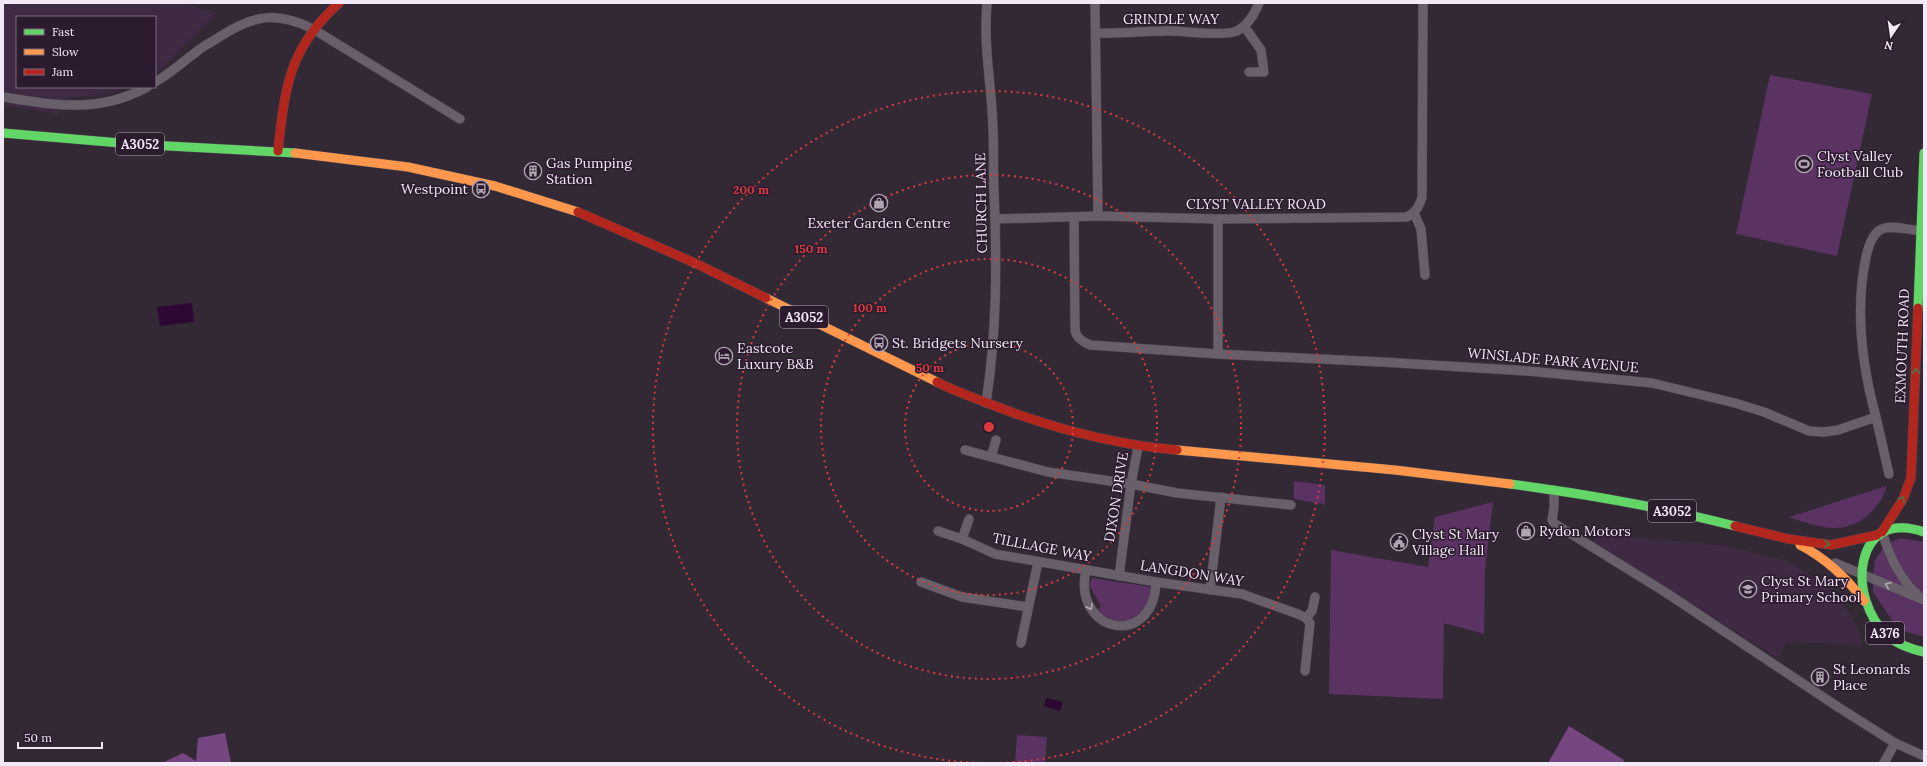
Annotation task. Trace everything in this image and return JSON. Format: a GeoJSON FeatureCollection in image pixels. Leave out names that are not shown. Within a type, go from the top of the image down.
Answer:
{"type":"FeatureCollection","features":[{"type":"Feature","properties":{"kind":"main road"},"geometry":{"type":"LineString","coordinates":[[278,151],[284,97],[290,74],[299,51],[313,29],[339,3]]}},
{"type":"Feature","properties":{"kind":"main road","name":"A3052"},"geometry":{"type":"LineString","coordinates":[[3,133],[132,144],[278,151],[336,157],[431,172],[495,186],[585,214],[695,262],[942,385],[1024,418],[1069,432],[1138,446],[1394,470],[1554,490],[1688,514],[1789,539],[1831,545],[1880,534]]}},
{"type":"Feature","properties":{"kind":"main road","name":"EXMOUTH ROAD"},"geometry":{"type":"LineString","coordinates":[[1880,534],[1903,499],[1911,478],[1924,153]]}},
{"type":"Feature","properties":{"kind":"main road"},"geometry":{"type":"LineString","coordinates":[[1880,534],[1893,529],[1908,529],[1924,532]]}},
{"type":"Feature","properties":{"kind":"main road","name":"A376"},"geometry":{"type":"LineString","coordinates":[[1880,534],[1865,552],[1860,575],[1864,597],[1873,618],[1884,632],[1901,644],[1913,650],[1924,652]]}},
{"type":"Feature","properties":{"kind":"main road","name":"A3052"},"geometry":{"type":"LineString","coordinates":[[1789,539],[1827,559],[1852,585],[1867,605]]}},
{"type":"Feature","properties":{"kind":"street","name":"CHURCH LANE"},"geometry":{"type":"LineString","coordinates":[[986,403],[993,360],[996,301],[996,219],[993,129],[987,73],[985,25],[987,3]]}},
{"type":"Feature","properties":{"kind":"street"},"geometry":{"type":"LineString","coordinates":[[1095,3],[1098,216]]}},
{"type":"Feature","properties":{"kind":"street"},"geometry":{"type":"LineString","coordinates":[[1250,72],[1268,72],[1262,50],[1244,26],[1252,18],[1259,3]]}},
{"type":"Feature","properties":{"kind":"street"},"geometry":{"type":"LineString","coordinates":[[1423,3],[1422,191],[1419,207],[1414,214],[1421,229],[1425,275]]}},
{"type":"Feature","properties":{"kind":"street"},"geometry":{"type":"LineString","coordinates":[[156,82],[167,76],[202,48],[239,25],[254,19],[266,17],[284,18],[298,22],[313,29],[460,118]]}},
{"type":"Feature","properties":{"kind":"street","name":"GRINDLE WAY"},"geometry":{"type":"LineString","coordinates":[[1096,33],[1125,34],[1169,31],[1225,33],[1235,32],[1244,26]]}},
{"type":"Feature","properties":{"kind":"street"},"geometry":{"type":"LineString","coordinates":[[3,97],[66,106],[86,105],[116,100],[133,95],[145,88]]}},
{"type":"Feature","properties":{"kind":"street","name":"CLYST VALLEY ROAD"},"geometry":{"type":"LineString","coordinates":[[996,219],[1074,218],[1098,216],[1218,219],[1401,219],[1414,214]]}},
{"type":"Feature","properties":{"kind":"street","name":"WINSLADE PARK AVENUE"},"geometry":{"type":"LineString","coordinates":[[1074,218],[1075,330],[1076,335],[1090,345],[1218,354],[1528,371],[1652,383],[1742,405],[1764,412],[1809,431],[1824,432],[1838,430],[1876,417]]}},
{"type":"Feature","properties":{"kind":"street"},"geometry":{"type":"LineString","coordinates":[[1218,219],[1218,354]]}},
{"type":"Feature","properties":{"kind":"street"},"geometry":{"type":"LineString","coordinates":[[1889,474],[1864,359],[1860,311],[1862,277],[1867,250],[1873,236],[1881,229],[1890,227],[1922,231]]}},
{"type":"Feature","properties":{"kind":"street"},"geometry":{"type":"LineString","coordinates":[[991,457],[996,440]]}},
{"type":"Feature","properties":{"kind":"street","name":"DIXON DRIVE"},"geometry":{"type":"LineString","coordinates":[[1118,576],[1138,446]]}},
{"type":"Feature","properties":{"kind":"street"},"geometry":{"type":"LineString","coordinates":[[965,450],[1048,472],[1131,484],[1177,493],[1291,505]]}},
{"type":"Feature","properties":{"kind":"street"},"geometry":{"type":"LineString","coordinates":[[1554,490],[1552,520],[1555,524],[1665,592],[1895,742],[1924,756]]}},
{"type":"Feature","properties":{"kind":"street"},"geometry":{"type":"LineString","coordinates":[[1210,590],[1221,498]]}},
{"type":"Feature","properties":{"kind":"street"},"geometry":{"type":"LineString","coordinates":[[962,540],[969,519]]}},
{"type":"Feature","properties":{"kind":"street","name":"TILLLAGE WAY"},"geometry":{"type":"LineString","coordinates":[[938,531],[995,554],[1118,576]]}},
{"type":"Feature","properties":{"kind":"street"},"geometry":{"type":"LineString","coordinates":[[1880,534],[1898,570],[1912,590],[1923,600]]}},
{"type":"Feature","properties":{"kind":"street"},"geometry":{"type":"LineString","coordinates":[[1827,559],[1860,575],[1923,600]]}},
{"type":"Feature","properties":{"kind":"street"},"geometry":{"type":"LineString","coordinates":[[1021,643],[1038,562]]}},
{"type":"Feature","properties":{"kind":"street"},"geometry":{"type":"LineString","coordinates":[[1086,570],[1084,588],[1090,608],[1099,618],[1116,626],[1131,624],[1142,619],[1154,599],[1156,582]]}},
{"type":"Feature","properties":{"kind":"street","name":"LANGDON WAY"},"geometry":{"type":"LineString","coordinates":[[1118,576],[1242,594],[1306,618]]}},
{"type":"Feature","properties":{"kind":"street"},"geometry":{"type":"LineString","coordinates":[[921,582],[962,597],[1028,607]]}},
{"type":"Feature","properties":{"kind":"street"},"geometry":{"type":"LineString","coordinates":[[1305,671],[1310,623],[1306,618],[1312,611],[1315,597]]}},
{"type":"Feature","properties":{"kind":"street"},"geometry":{"type":"LineString","coordinates":[[1913,650],[1924,663]]}},
{"type":"Feature","properties":{"kind":"street"},"geometry":{"type":"LineString","coordinates":[[1884,763],[1895,742]]}},
{"type":"Feature","properties":{"kind":"shaded area"},"geometry":{"type":"Polygon","coordinates":[[[3,3],[182,3],[217,13],[160,70],[156,72],[156,16],[16,16],[16,88],[122,88],[108,94],[66,98],[57,114],[3,105],[3,3]]]}},
{"type":"Feature","properties":{"kind":"shaded area","name":"Clyst Valley Football Club"},"geometry":{"type":"Polygon","coordinates":[[[1770,75],[1872,94],[1837,256],[1736,234],[1770,75]]]}},
{"type":"Feature","properties":{"kind":"shaded area"},"geometry":{"type":"Polygon","coordinates":[[[192,303],[194,322],[160,326],[157,307],[192,303]]]}},
{"type":"Feature","properties":{"kind":"shaded area"},"geometry":{"type":"Polygon","coordinates":[[[1294,481],[1325,485],[1325,506],[1323,504],[1294,499],[1294,481]]]}},
{"type":"Feature","properties":{"kind":"shaded area"},"geometry":{"type":"Polygon","coordinates":[[[1887,486],[1880,502],[1874,509],[1861,521],[1853,525],[1829,528],[1789,517],[1887,486]]]}},
{"type":"Feature","properties":{"kind":"shaded area"},"geometry":{"type":"Polygon","coordinates":[[[1493,502],[1485,569],[1484,634],[1444,623],[1443,699],[1329,694],[1331,550],[1428,567],[1435,517],[1493,502]]]}},
{"type":"Feature","properties":{"kind":"shaded area","name":"Clyst St Mary Primary School"},"geometry":{"type":"Polygon","coordinates":[[[1598,534],[1727,546],[1786,561],[1814,577],[1839,598],[1857,626],[1862,646],[1850,644],[1787,642],[1777,658],[1593,541],[1598,534]]]}},
{"type":"Feature","properties":{"kind":"shaded area"},"geometry":{"type":"Polygon","coordinates":[[[1901,538],[1924,542],[1924,637],[1898,629],[1873,592],[1875,560],[1886,544],[1901,538]]]}},
{"type":"Feature","properties":{"kind":"shaded area"},"geometry":{"type":"Polygon","coordinates":[[[1092,578],[1151,587],[1151,594],[1146,605],[1136,617],[1130,620],[1117,621],[1110,619],[1096,611],[1101,606],[1089,585],[1092,578]]]}},
{"type":"Feature","properties":{"kind":"shaded area"},"geometry":{"type":"Polygon","coordinates":[[[1046,698],[1063,702],[1060,711],[1044,706],[1046,698]]]}},
{"type":"Feature","properties":{"kind":"shaded area"},"geometry":{"type":"Polygon","coordinates":[[[1569,726],[1624,760],[1623,763],[1548,763],[1569,726]]]}},
{"type":"Feature","properties":{"kind":"shaded area"},"geometry":{"type":"Polygon","coordinates":[[[225,733],[231,763],[162,763],[183,753],[196,761],[198,738],[225,733]]]}},
{"type":"Feature","properties":{"kind":"shaded area"},"geometry":{"type":"Polygon","coordinates":[[[1017,735],[1047,737],[1045,763],[1015,763],[1017,735]]]}},
{"type":"Feature","properties":{"kind":"traffic: fast"},"geometry":{"type":"LineString","coordinates":[[3,133],[132,144],[295,153]]}},
{"type":"Feature","properties":{"kind":"traffic: fast"},"geometry":{"type":"LineString","coordinates":[[1918,308],[1924,153]]}},
{"type":"Feature","properties":{"kind":"traffic: fast"},"geometry":{"type":"LineString","coordinates":[[1510,484],[1623,502],[1735,526]]}},
{"type":"Feature","properties":{"kind":"traffic: fast"},"geometry":{"type":"LineString","coordinates":[[1924,532],[1900,528],[1883,532],[1870,544],[1864,561],[1862,580],[1866,601],[1875,620],[1888,636],[1896,642],[1914,650],[1924,652]]}},
{"type":"Feature","properties":{"kind":"traffic: slow"},"geometry":{"type":"LineString","coordinates":[[295,153],[408,167],[495,186],[578,212]]}},
{"type":"Feature","properties":{"kind":"traffic: slow"},"geometry":{"type":"LineString","coordinates":[[766,298],[937,382]]}},
{"type":"Feature","properties":{"kind":"traffic: slow"},"geometry":{"type":"LineString","coordinates":[[1177,450],[1395,470],[1510,484]]}},
{"type":"Feature","properties":{"kind":"traffic: slow"},"geometry":{"type":"LineString","coordinates":[[1800,545],[1819,556],[1835,569],[1864,601]]}},
{"type":"Feature","properties":{"kind":"traffic: jam"},"geometry":{"type":"LineString","coordinates":[[278,151],[283,107],[292,70],[309,36],[339,3]]}},
{"type":"Feature","properties":{"kind":"traffic: jam"},"geometry":{"type":"LineString","coordinates":[[578,212],[695,263],[766,298]]}},
{"type":"Feature","properties":{"kind":"traffic: jam"},"geometry":{"type":"LineString","coordinates":[[1882,532],[1903,499],[1911,478],[1918,308]]}},
{"type":"Feature","properties":{"kind":"traffic: jam"},"geometry":{"type":"LineString","coordinates":[[937,382],[1008,411],[1055,427],[1103,439],[1177,450]]}},
{"type":"Feature","properties":{"kind":"traffic: jam"},"geometry":{"type":"LineString","coordinates":[[1735,526],[1789,539],[1831,545],[1877,535]]}},
{"type":"Feature","properties":{"kind":"place","name":"Clyst Valley Football Club"},"geometry":{"type":"Point","coordinates":[1804,164]}},
{"type":"Feature","properties":{"kind":"place","name":"Gas Pumping Station"},"geometry":{"type":"Point","coordinates":[533,171]}},
{"type":"Feature","properties":{"kind":"place","name":"Westpoint"},"geometry":{"type":"Point","coordinates":[481,189]}},
{"type":"Feature","properties":{"kind":"place","name":"Exeter Garden Centre"},"geometry":{"type":"Point","coordinates":[879,203]}},
{"type":"Feature","properties":{"kind":"place","name":"St. Bridgets Nursery"},"geometry":{"type":"Point","coordinates":[879,343]}},
{"type":"Feature","properties":{"kind":"place","name":"Eastcote Luxury B&B"},"geometry":{"type":"Point","coordinates":[724,356]}},
{"type":"Feature","properties":{"kind":"place","name":"Rydon Motors"},"geometry":{"type":"Point","coordinates":[1526,531]}},
{"type":"Feature","properties":{"kind":"place","name":"Clyst St Mary Village Hall"},"geometry":{"type":"Point","coordinates":[1399,542]}},
{"type":"Feature","properties":{"kind":"place","name":"Clyst St Mary Primary School"},"geometry":{"type":"Point","coordinates":[1748,589]}},
{"type":"Feature","properties":{"kind":"place","name":"St Leonards Place"},"geometry":{"type":"Point","coordinates":[1820,677]}}]}
